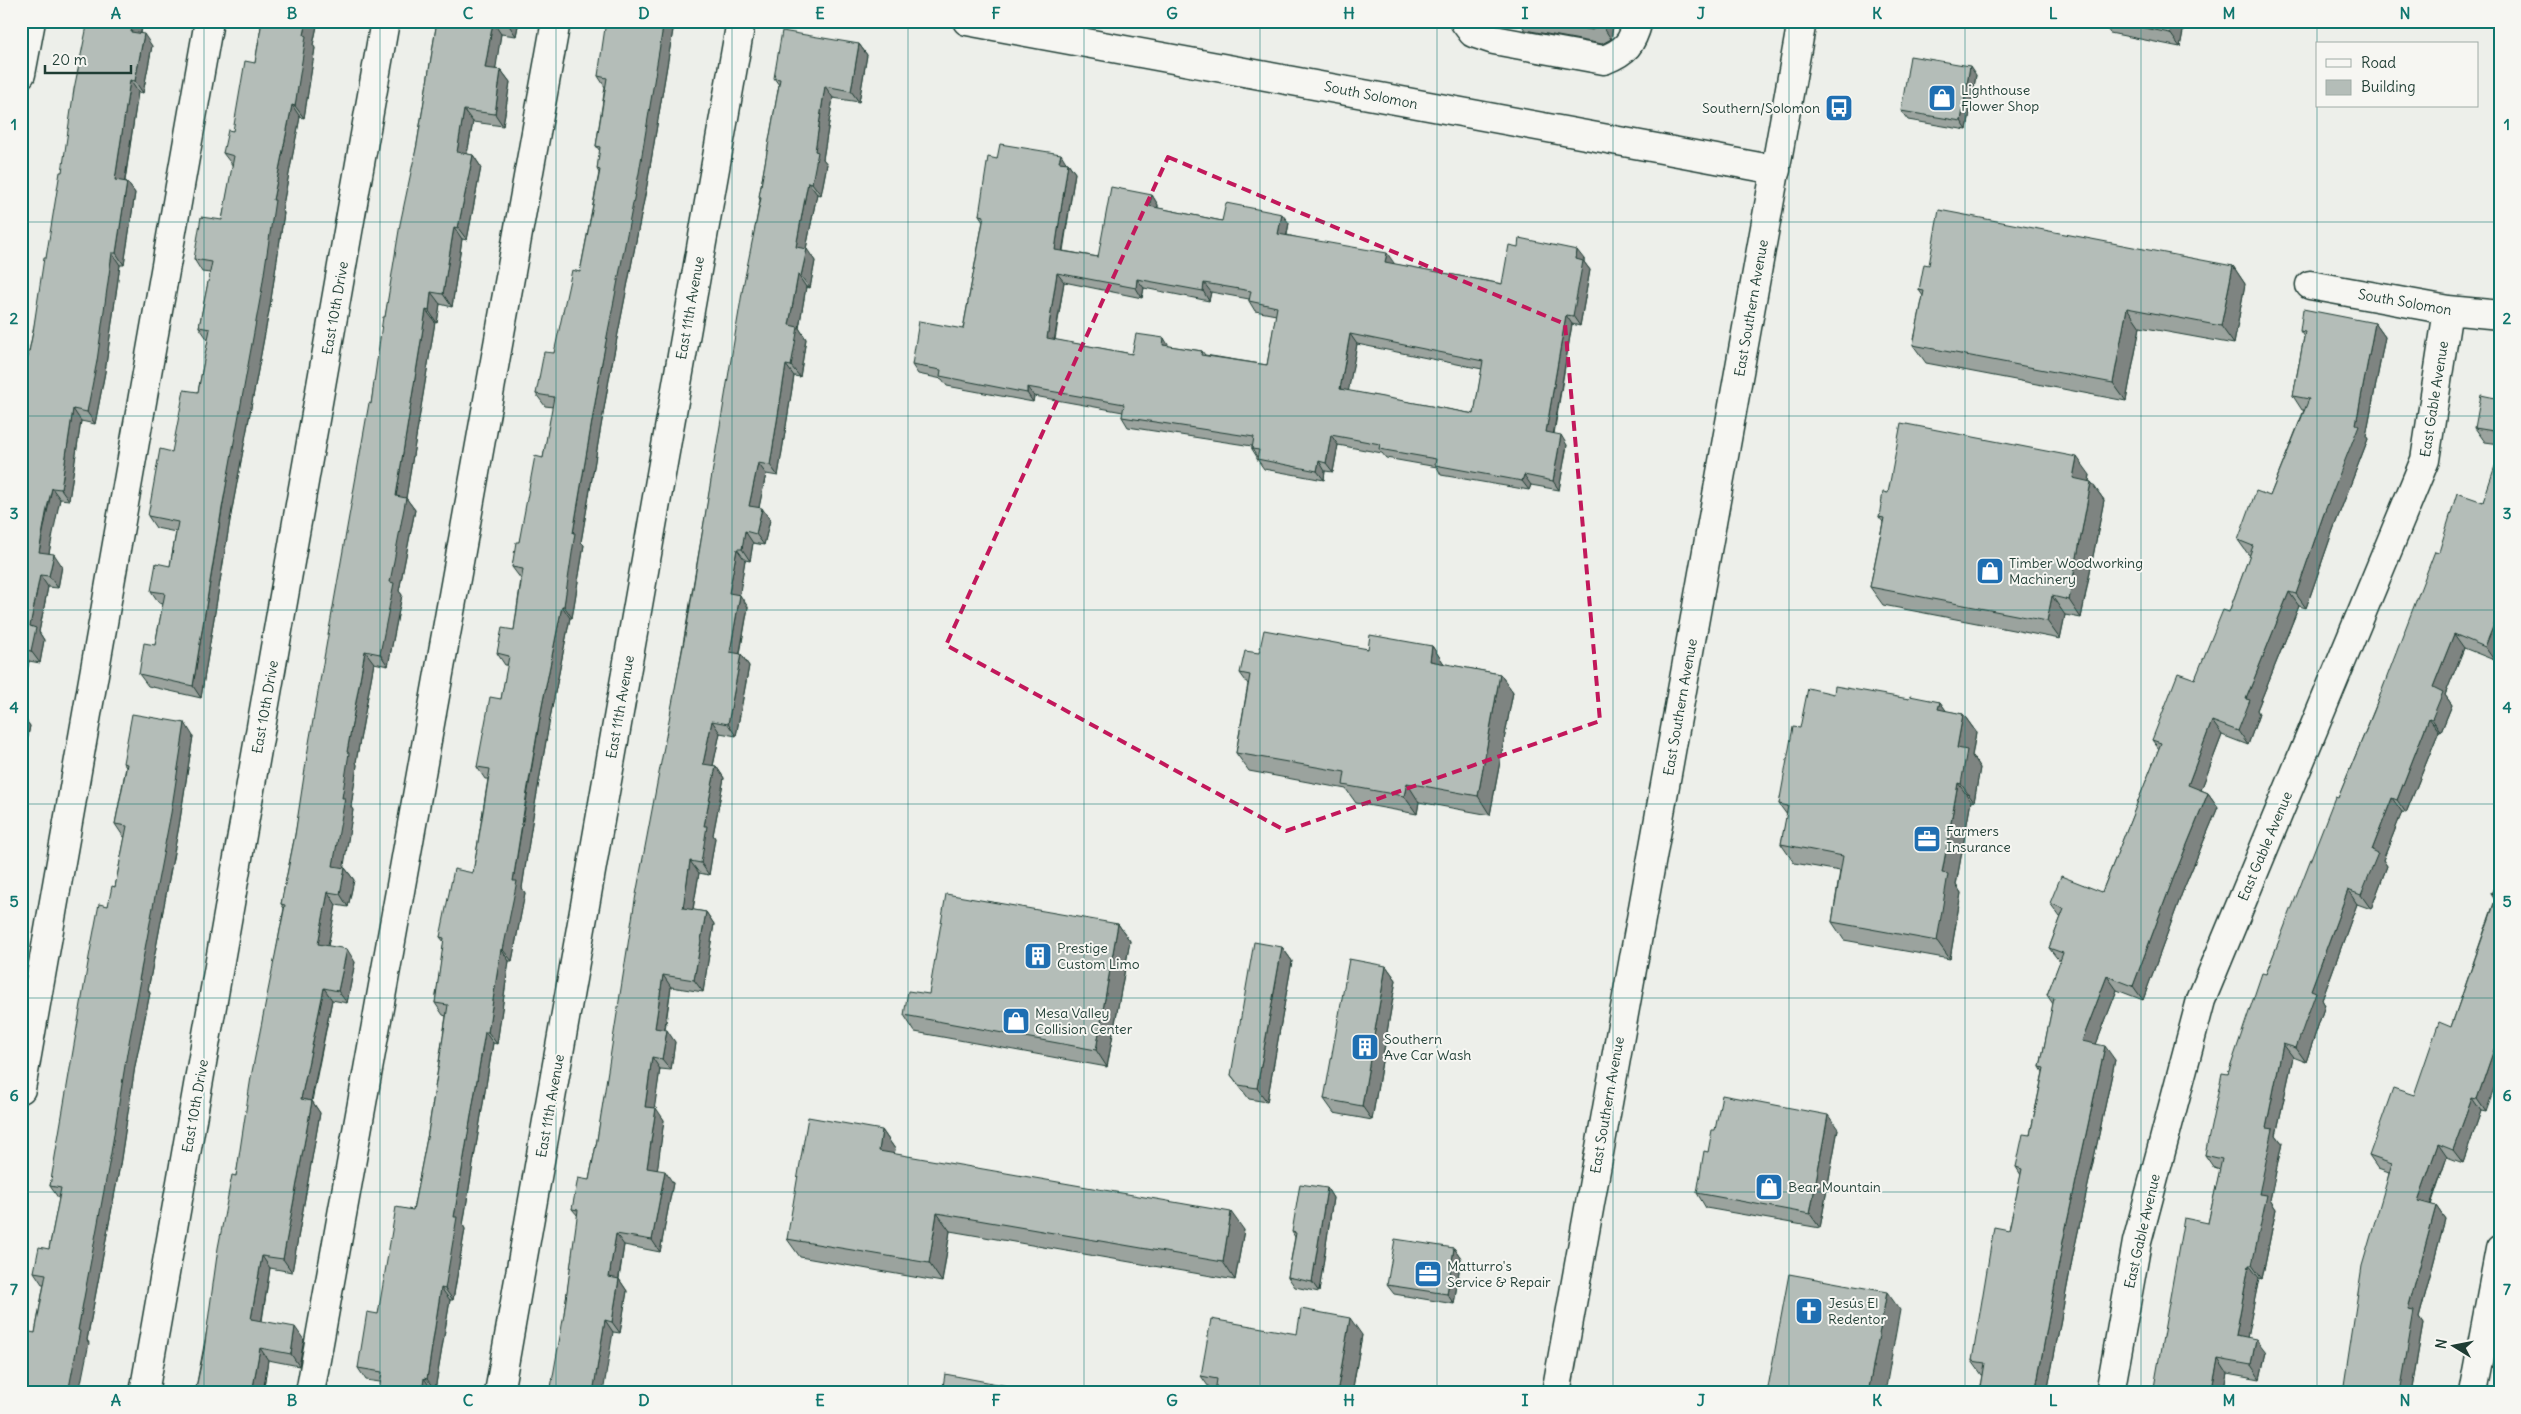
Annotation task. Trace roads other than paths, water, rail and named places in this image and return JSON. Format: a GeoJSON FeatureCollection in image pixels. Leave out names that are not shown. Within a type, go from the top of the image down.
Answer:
{"type":"FeatureCollection","features":[{"type":"Feature","properties":{"kind":"street"},"geometry":{"type":"LineString","coordinates":[[21,74],[30,21]]}},
{"type":"Feature","properties":{"kind":"street"},"geometry":{"type":"LineString","coordinates":[[21,1089],[209,21]]}},
{"type":"Feature","properties":{"kind":"street","name":"East 10th Drive"},"geometry":{"type":"LineString","coordinates":[[144,1393],[385,21]]}},
{"type":"Feature","properties":{"kind":"street"},"geometry":{"type":"LineString","coordinates":[[310,1393],[556,21]]}},
{"type":"Feature","properties":{"kind":"street","name":"East 11th Avenue"},"geometry":{"type":"LineString","coordinates":[[499,1393],[741,21]]}},
{"type":"Feature","properties":{"kind":"street","name":"South Solomon"},"geometry":{"type":"LineString","coordinates":[[967,21],[1776,170]]}},
{"type":"Feature","properties":{"kind":"street"},"geometry":{"type":"LineString","coordinates":[[1464,21],[1472,32],[1494,40],[1604,60],[1620,54],[1633,40],[1638,21]]}},
{"type":"Feature","properties":{"kind":"street","name":"East Southern Avenue"},"geometry":{"type":"LineString","coordinates":[[1556,1393],[1802,21]]}},
{"type":"Feature","properties":{"kind":"street","name":"South Solomon"},"geometry":{"type":"LineString","coordinates":[[2310,285],[2448,310],[2500,315]]}},
{"type":"Feature","properties":{"kind":"street","name":"East Gable Avenue"},"geometry":{"type":"LineString","coordinates":[[2110,1393],[2137,1242],[2201,1000],[2426,460],[2448,310]]}},
{"type":"Feature","properties":{"kind":"street"},"geometry":{"type":"LineString","coordinates":[[2473,1393],[2500,1249]]}},
{"type":"Feature","properties":{"kind":"place","name":"Lighthouse Flower Shop"},"geometry":{"type":"Point","coordinates":[1942,98]}},
{"type":"Feature","properties":{"kind":"place","name":"Southern/Solomon"},"geometry":{"type":"Point","coordinates":[1839,108]}},
{"type":"Feature","properties":{"kind":"place","name":"Timber Woodworking Machinery"},"geometry":{"type":"Point","coordinates":[1990,571]}},
{"type":"Feature","properties":{"kind":"place","name":"Farmers Insurance"},"geometry":{"type":"Point","coordinates":[1927,839]}},
{"type":"Feature","properties":{"kind":"place","name":"Prestige Custom Limo"},"geometry":{"type":"Point","coordinates":[1038,956]}},
{"type":"Feature","properties":{"kind":"place","name":"Mesa Valley Collision Center"},"geometry":{"type":"Point","coordinates":[1016,1021]}},
{"type":"Feature","properties":{"kind":"place","name":"Southern Ave Car Wash"},"geometry":{"type":"Point","coordinates":[1365,1047]}},
{"type":"Feature","properties":{"kind":"place","name":"Bear Mountain"},"geometry":{"type":"Point","coordinates":[1769,1187]}},
{"type":"Feature","properties":{"kind":"place","name":"Matturro's Service & Repair"},"geometry":{"type":"Point","coordinates":[1428,1274]}},
{"type":"Feature","properties":{"kind":"place","name":"Jesús El Redentor"},"geometry":{"type":"Point","coordinates":[1809,1311]}}]}
